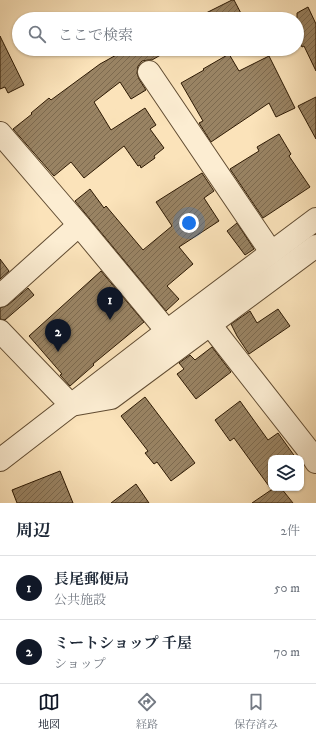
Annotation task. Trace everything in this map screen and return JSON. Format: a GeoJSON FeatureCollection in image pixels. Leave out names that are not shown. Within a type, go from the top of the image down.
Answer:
{"type":"FeatureCollection","features":[{"type":"Feature","properties":{"kind":"street"},"geometry":{"type":"LineString","coordinates":[[149,72],[271,252]]}},
{"type":"Feature","properties":{"kind":"street"},"geometry":{"type":"LineString","coordinates":[[0,133],[167,331]]}},
{"type":"Feature","properties":{"kind":"street"},"geometry":{"type":"LineString","coordinates":[[71,405],[111,398],[203,319],[271,252],[316,218]]}},
{"type":"Feature","properties":{"kind":"street"},"geometry":{"type":"LineString","coordinates":[[0,296],[79,225]]}},
{"type":"Feature","properties":{"kind":"street"},"geometry":{"type":"LineString","coordinates":[[0,460],[167,331],[203,319],[316,246]]}},
{"type":"Feature","properties":{"kind":"street"},"geometry":{"type":"LineString","coordinates":[[203,319],[215,331],[316,462]]}},
{"type":"Feature","properties":{"kind":"street"},"geometry":{"type":"LineString","coordinates":[[0,331],[71,405]]}},
{"type":"Feature","properties":{"kind":"building"},"geometry":{"type":"Polygon","coordinates":[[[234,0],[240,12],[208,12],[234,0]]]}},
{"type":"Feature","properties":{"kind":"building"},"geometry":{"type":"Polygon","coordinates":[[[308,7],[316,24],[316,71],[304,46],[304,12],[299,12],[308,7]]]}},
{"type":"Feature","properties":{"kind":"building"},"geometry":{"type":"Polygon","coordinates":[[[0,36],[24,85],[8,93],[5,87],[0,89],[0,36]]]}},
{"type":"Feature","properties":{"kind":"building"},"geometry":{"type":"Polygon","coordinates":[[[114,56],[159,56],[152,60],[142,61],[138,66],[137,73],[139,79],[146,90],[131,99],[120,82],[94,102],[111,130],[145,108],[156,125],[150,129],[164,148],[154,156],[155,158],[141,168],[124,146],[84,178],[71,162],[54,176],[13,129],[49,98],[51,100],[100,64],[114,56]]]}},
{"type":"Feature","properties":{"kind":"building"},"geometry":{"type":"Polygon","coordinates":[[[226,56],[230,56],[239,71],[269,56],[295,108],[276,117],[269,103],[211,142],[199,123],[203,121],[181,83],[204,70],[203,69],[226,56]]]}},
{"type":"Feature","properties":{"kind":"building"},"geometry":{"type":"Polygon","coordinates":[[[316,97],[316,139],[298,106],[316,97]]]}},
{"type":"Feature","properties":{"kind":"building"},"geometry":{"type":"Polygon","coordinates":[[[279,134],[291,154],[289,156],[310,187],[263,218],[230,169],[259,151],[257,147],[279,134]]]}},
{"type":"Feature","properties":{"kind":"building"},"geometry":{"type":"Polygon","coordinates":[[[202,173],[214,191],[204,198],[219,221],[179,247],[193,264],[167,286],[179,299],[166,311],[75,201],[90,189],[104,208],[106,206],[143,250],[172,226],[156,202],[202,173]]]}},
{"type":"Feature","properties":{"kind":"building"},"geometry":{"type":"Polygon","coordinates":[[[237,223],[254,249],[245,255],[227,231],[237,223]]]}},
{"type":"Feature","properties":{"kind":"building"},"geometry":{"type":"Polygon","coordinates":[[[0,259],[9,271],[0,279],[0,259]]]}},
{"type":"Feature","properties":{"kind":"building"},"geometry":{"type":"Polygon","coordinates":[[[101,271],[144,322],[93,364],[94,365],[70,386],[60,375],[62,374],[29,336],[101,271]]]}},
{"type":"Feature","properties":{"kind":"building"},"geometry":{"type":"Polygon","coordinates":[[[28,288],[34,295],[5,320],[0,319],[0,308],[8,305],[28,288]]]}},
{"type":"Feature","properties":{"kind":"building"},"geometry":{"type":"Polygon","coordinates":[[[278,309],[290,326],[249,354],[231,324],[250,311],[257,323],[278,309]]]}},
{"type":"Feature","properties":{"kind":"building"},"geometry":{"type":"Polygon","coordinates":[[[212,347],[231,372],[196,399],[177,374],[184,369],[179,363],[190,355],[195,360],[212,347]]]}},
{"type":"Feature","properties":{"kind":"building"},"geometry":{"type":"Polygon","coordinates":[[[145,397],[195,463],[171,481],[157,462],[154,464],[145,453],[148,451],[121,416],[145,397]]]}},
{"type":"Feature","properties":{"kind":"building"},"geometry":{"type":"Polygon","coordinates":[[[240,401],[268,440],[278,433],[294,455],[268,455],[268,485],[234,438],[230,441],[215,420],[240,401]]]}},
{"type":"Feature","properties":{"kind":"building"},"geometry":{"type":"Polygon","coordinates":[[[60,471],[73,503],[17,503],[12,490],[60,471]]]}},
{"type":"Feature","properties":{"kind":"building"},"geometry":{"type":"Polygon","coordinates":[[[136,484],[149,503],[111,503],[136,484]]]}},
{"type":"Feature","properties":{"kind":"building"},"geometry":{"type":"Polygon","coordinates":[[[270,491],[283,491],[293,503],[252,503],[270,491]]]}},
{"type":"Feature","properties":{"kind":"place","name":"長尾郵便局"},"geometry":{"type":"Point","coordinates":[110,320]}},
{"type":"Feature","properties":{"kind":"place","name":"ミートショップ 千屋"},"geometry":{"type":"Point","coordinates":[58,352]}}]}
